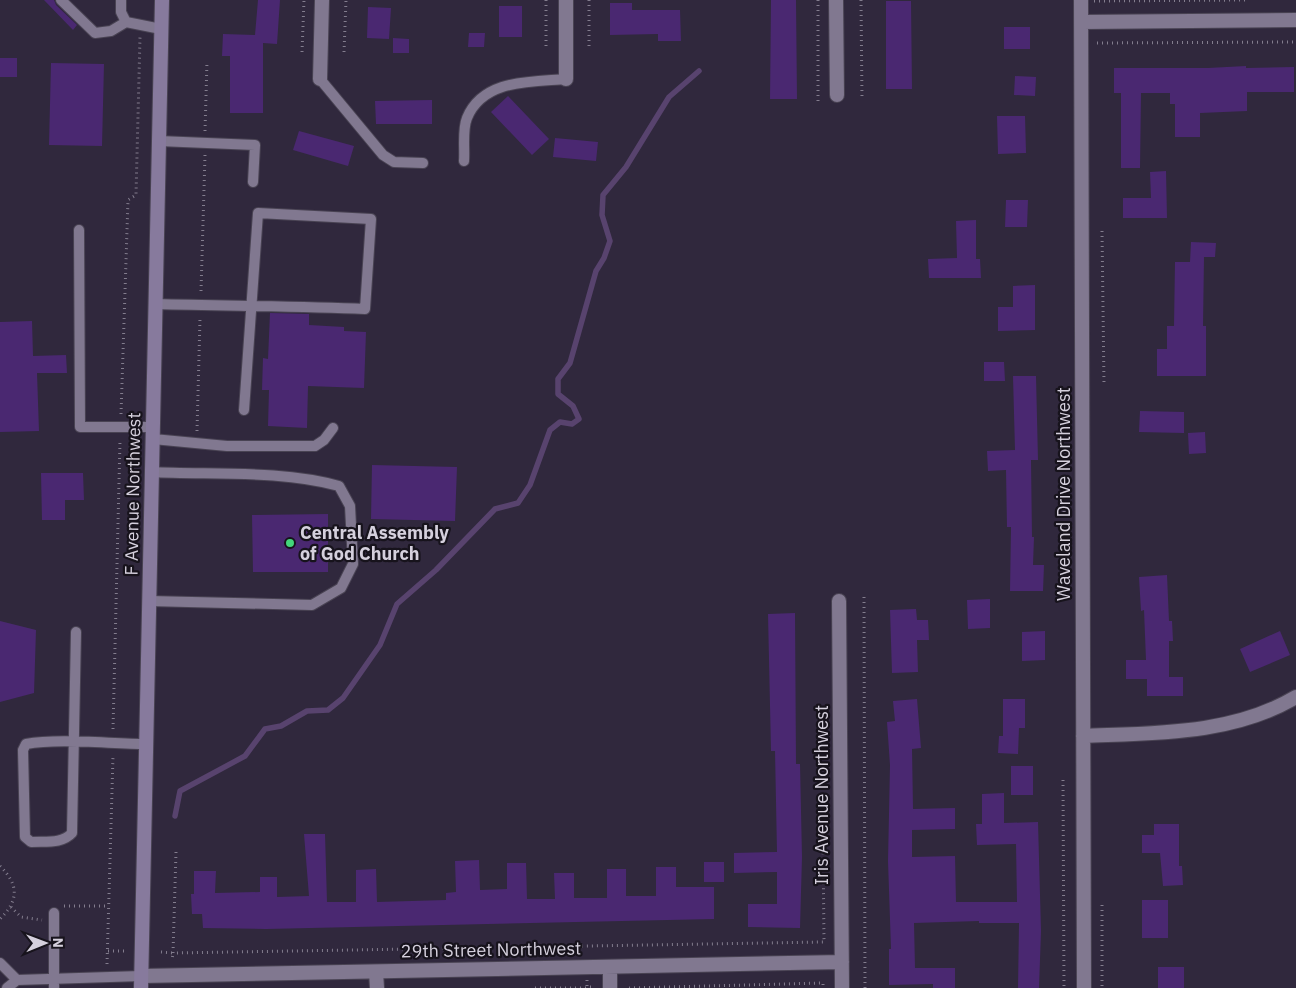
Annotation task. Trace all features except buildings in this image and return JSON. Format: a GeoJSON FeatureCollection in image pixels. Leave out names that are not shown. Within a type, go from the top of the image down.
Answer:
{"type":"FeatureCollection","features":[{"type":"Feature","properties":{"kind":"main road","name":"F Avenue Northwest"},"geometry":{"type":"LineString","coordinates":[[141,982],[162,0]]}},
{"type":"Feature","properties":{"kind":"street"},"geometry":{"type":"LineString","coordinates":[[320,79],[322,0]]}},
{"type":"Feature","properties":{"kind":"street"},"geometry":{"type":"LineString","coordinates":[[566,0],[566,79]]}},
{"type":"Feature","properties":{"kind":"street"},"geometry":{"type":"LineString","coordinates":[[836,0],[837,95]]}},
{"type":"Feature","properties":{"kind":"street","name":"Waveland Drive Northwest"},"geometry":{"type":"LineString","coordinates":[[1081,1],[1084,988]]}},
{"type":"Feature","properties":{"kind":"street"},"geometry":{"type":"LineString","coordinates":[[1082,22],[1296,20]]}},
{"type":"Feature","properties":{"kind":"street","name":"Iris Avenue Northwest"},"geometry":{"type":"LineString","coordinates":[[839,601],[842,988]]}},
{"type":"Feature","properties":{"kind":"street"},"geometry":{"type":"LineString","coordinates":[[1083,736],[1169,732],[1221,726],[1275,710],[1296,697]]}},
{"type":"Feature","properties":{"kind":"street","name":"29th Street Northwest"},"geometry":{"type":"LineString","coordinates":[[141,982],[376,972],[842,962]]}},
{"type":"Feature","properties":{"kind":"street"},"geometry":{"type":"LineString","coordinates":[[610,967],[610,988]]}},
{"type":"Feature","properties":{"kind":"street"},"geometry":{"type":"LineString","coordinates":[[376,972],[377,988]]}},
{"type":"Feature","properties":{"kind":"lane"},"geometry":{"type":"LineString","coordinates":[[60,0],[95,33],[111,31],[126,22],[161,29]]}},
{"type":"Feature","properties":{"kind":"lane"},"geometry":{"type":"LineString","coordinates":[[120,0],[121,12],[126,22]]}},
{"type":"Feature","properties":{"kind":"lane"},"geometry":{"type":"LineString","coordinates":[[320,79],[383,155],[394,162],[423,163]]}},
{"type":"Feature","properties":{"kind":"lane"},"geometry":{"type":"LineString","coordinates":[[464,161],[466,119],[480,98],[502,85],[566,79]]}},
{"type":"Feature","properties":{"kind":"lane"},"geometry":{"type":"LineString","coordinates":[[159,141],[255,145],[253,182]]}},
{"type":"Feature","properties":{"kind":"lane"},"geometry":{"type":"LineString","coordinates":[[156,304],[201,306],[252,306],[365,309],[371,219],[258,213],[252,306],[244,410]]}},
{"type":"Feature","properties":{"kind":"lane"},"geometry":{"type":"LineString","coordinates":[[79,230],[80,427],[121,427],[197,443],[227,446],[315,446],[324,440],[333,428]]}},
{"type":"Feature","properties":{"kind":"lane"},"geometry":{"type":"LineString","coordinates":[[149,601],[312,605],[341,588],[353,564],[350,506],[339,486],[319,480],[152,472]]}},
{"type":"Feature","properties":{"kind":"lane"},"geometry":{"type":"LineString","coordinates":[[76,632],[73,743],[72,833],[66,840],[31,842],[25,836],[23,750],[26,744],[38,742],[73,743],[113,744],[146,744]]}},
{"type":"Feature","properties":{"kind":"lane"},"geometry":{"type":"LineString","coordinates":[[54,913],[54,983]]}},
{"type":"Feature","properties":{"kind":"lane"},"geometry":{"type":"LineString","coordinates":[[0,963],[17,980],[54,983],[107,977],[141,982]]}},
{"type":"Feature","properties":{"kind":"lane"},"geometry":{"type":"LineString","coordinates":[[7,988],[17,980]]}},
{"type":"Feature","properties":{"kind":"path"},"geometry":{"type":"LineString","coordinates":[[302,52],[304,0]]}},
{"type":"Feature","properties":{"kind":"path"},"geometry":{"type":"LineString","coordinates":[[344,52],[346,0]]}},
{"type":"Feature","properties":{"kind":"path"},"geometry":{"type":"LineString","coordinates":[[546,0],[546,46]]}},
{"type":"Feature","properties":{"kind":"path"},"geometry":{"type":"LineString","coordinates":[[589,0],[589,47]]}},
{"type":"Feature","properties":{"kind":"path"},"geometry":{"type":"LineString","coordinates":[[818,0],[818,102]]}},
{"type":"Feature","properties":{"kind":"path"},"geometry":{"type":"LineString","coordinates":[[861,0],[862,99]]}},
{"type":"Feature","properties":{"kind":"path"},"geometry":{"type":"LineString","coordinates":[[1081,1],[1247,0]]}},
{"type":"Feature","properties":{"kind":"path"},"geometry":{"type":"LineString","coordinates":[[107,977],[128,200],[136,195],[141,25]]}},
{"type":"Feature","properties":{"kind":"path"},"geometry":{"type":"LineString","coordinates":[[1082,43],[1296,42]]}},
{"type":"Feature","properties":{"kind":"path"},"geometry":{"type":"LineString","coordinates":[[197,443],[207,61]]}},
{"type":"Feature","properties":{"kind":"path"},"geometry":{"type":"LineString","coordinates":[[1102,231],[1104,384]]}},
{"type":"Feature","properties":{"kind":"path"},"geometry":{"type":"LineString","coordinates":[[1064,456],[1064,558]]}},
{"type":"Feature","properties":{"kind":"path"},"geometry":{"type":"LineString","coordinates":[[864,597],[866,988]]}},
{"type":"Feature","properties":{"kind":"path"},"geometry":{"type":"LineString","coordinates":[[1063,780],[1064,988]]}},
{"type":"Feature","properties":{"kind":"path"},"geometry":{"type":"LineString","coordinates":[[161,952],[824,942],[823,833]]}},
{"type":"Feature","properties":{"kind":"path"},"geometry":{"type":"LineString","coordinates":[[172,960],[176,852]]}},
{"type":"Feature","properties":{"kind":"path"},"geometry":{"type":"LineString","coordinates":[[0,866],[10,876],[15,890],[11,908],[0,919]]}},
{"type":"Feature","properties":{"kind":"path"},"geometry":{"type":"LineString","coordinates":[[1102,905],[1102,988]]}},
{"type":"Feature","properties":{"kind":"path"},"geometry":{"type":"LineString","coordinates":[[108,951],[132,951]]}},
{"type":"Feature","properties":{"kind":"path"},"geometry":{"type":"LineString","coordinates":[[629,988],[824,983],[824,988]]}},
{"type":"Feature","properties":{"kind":"path"},"geometry":{"type":"LineString","coordinates":[[536,988],[587,988]]}},
{"type":"Feature","properties":{"kind":"waterway"},"geometry":{"type":"LineString","coordinates":[[175,816],[180,791],[245,756],[265,729],[281,726],[307,711],[328,710],[343,698],[380,645],[397,604],[436,570],[495,509],[518,503],[530,485],[550,430],[560,422],[572,424],[579,419],[573,406],[558,394],[558,379],[570,363],[596,271],[604,258],[610,241],[602,215],[603,195],[626,167],[669,97],[699,71]]}},
{"type":"Feature","properties":{"kind":"place","name":"Central Assembly of God Church"},"geometry":{"type":"Point","coordinates":[290,543]}}]}
